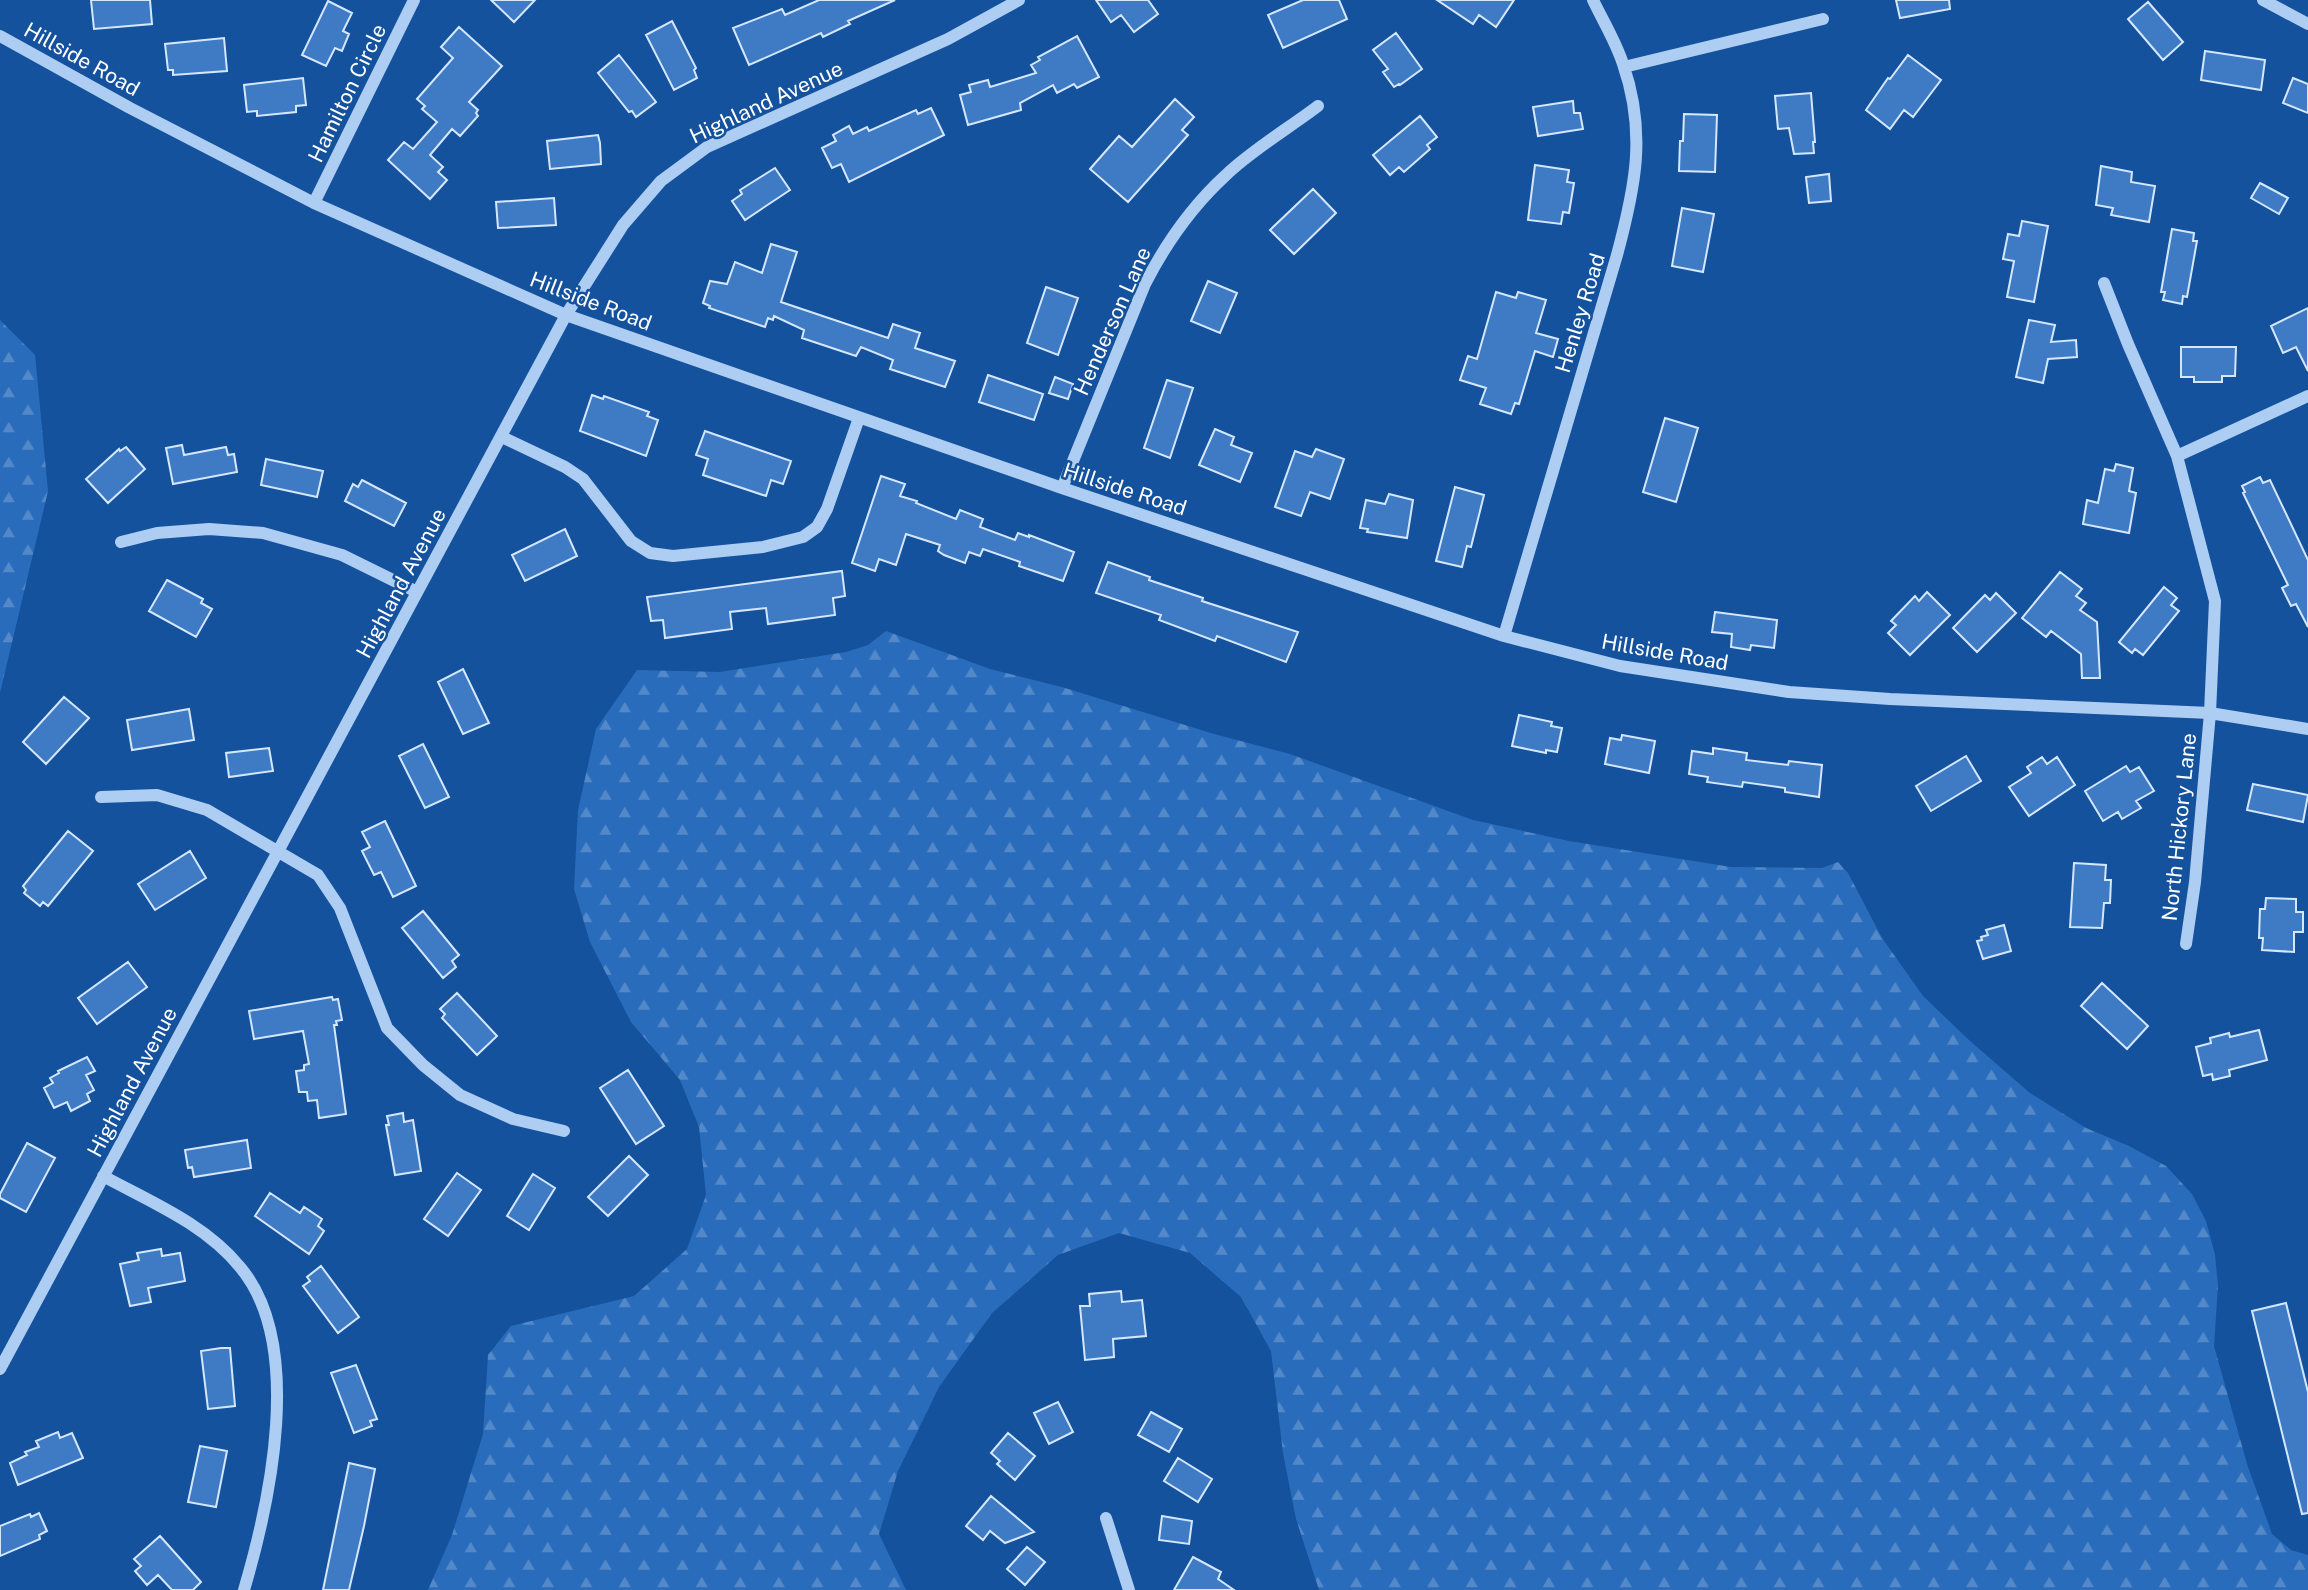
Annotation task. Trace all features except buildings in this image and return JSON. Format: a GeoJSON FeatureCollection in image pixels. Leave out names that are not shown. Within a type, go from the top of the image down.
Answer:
{"type":"FeatureCollection","features":[{"type":"Feature","properties":{"kind":"street","name":"Hamilton Circle"},"geometry":{"type":"LineString","coordinates":[[314,203],[414,0]]}},
{"type":"Feature","properties":{"kind":"street","name":"Highland Avenue"},"geometry":{"type":"LineString","coordinates":[[0,1369],[566,315],[623,225],[661,181],[707,147],[948,39],[1019,0]]}},
{"type":"Feature","properties":{"kind":"street","name":"Henley Road"},"geometry":{"type":"LineString","coordinates":[[1504,636],[1631,204],[1637,163],[1636,123],[1624,67],[1593,0]]}},
{"type":"Feature","properties":{"kind":"street"},"geometry":{"type":"LineString","coordinates":[[2263,0],[2308,24]]}},
{"type":"Feature","properties":{"kind":"street"},"geometry":{"type":"LineString","coordinates":[[1624,67],[1823,19]]}},
{"type":"Feature","properties":{"kind":"street","name":"Hillside Road"},"geometry":{"type":"LineString","coordinates":[[0,36],[130,108],[314,203],[566,315],[1062,488],[1504,636],[1620,666],[1789,692],[2210,713],[2308,729]]}},
{"type":"Feature","properties":{"kind":"street","name":"Henderson Lane"},"geometry":{"type":"LineString","coordinates":[[1062,488],[1145,284],[1159,256],[1181,223],[1227,174],[1318,106]]}},
{"type":"Feature","properties":{"kind":"street","name":"North Hickory Lane"},"geometry":{"type":"LineString","coordinates":[[2104,283],[2177,456],[2215,601],[2210,713],[2195,882],[2186,944]]}},
{"type":"Feature","properties":{"kind":"street"},"geometry":{"type":"LineString","coordinates":[[2177,456],[2308,396]]}},
{"type":"Feature","properties":{"kind":"street"},"geometry":{"type":"LineString","coordinates":[[502,437],[565,467],[583,479],[631,541],[650,553],[673,556],[763,547],[803,537],[817,527],[832,497],[859,418]]}},
{"type":"Feature","properties":{"kind":"street"},"geometry":{"type":"LineString","coordinates":[[121,542],[157,533],[209,529],[264,533],[342,555],[416,592]]}},
{"type":"Feature","properties":{"kind":"street"},"geometry":{"type":"LineString","coordinates":[[101,797],[157,795],[207,810],[318,875],[340,908],[387,1028],[423,1065],[460,1095],[513,1119],[564,1131]]}},
{"type":"Feature","properties":{"kind":"street"},"geometry":{"type":"LineString","coordinates":[[103,1176],[187,1222],[216,1242],[241,1268],[255,1291],[273,1337],[277,1394],[272,1474],[244,1590]]}},
{"type":"Feature","properties":{"kind":"street"},"geometry":{"type":"LineString","coordinates":[[1106,1518],[1129,1590]]}},
{"type":"Feature","properties":{"kind":"green space"},"geometry":{"type":"Polygon","coordinates":[[[0,320],[35,355],[48,491],[0,693],[0,320]]]}},
{"type":"Feature","properties":{"kind":"green space"},"geometry":{"type":"Polygon","coordinates":[[[886,631],[990,669],[1065,688],[1214,734],[1290,754],[1473,820],[1569,841],[1731,867],[1822,868],[1838,862],[1848,873],[1882,938],[1923,996],[1970,1041],[2030,1093],[2086,1128],[2129,1146],[2166,1166],[2192,1194],[2206,1221],[2215,1255],[2218,1285],[2214,1346],[2247,1464],[2272,1534],[2291,1550],[2308,1555],[2308,1590],[1319,1590],[1296,1519],[1283,1453],[1271,1351],[1241,1297],[1190,1253],[1119,1233],[1058,1255],[992,1313],[939,1387],[898,1471],[879,1534],[906,1590],[428,1590],[452,1535],[483,1434],[488,1355],[511,1326],[634,1296],[687,1249],[706,1195],[699,1127],[680,1080],[631,1022],[590,942],[574,889],[578,810],[596,729],[637,670],[720,672],[846,652],[868,645],[886,631]]]}}]}
